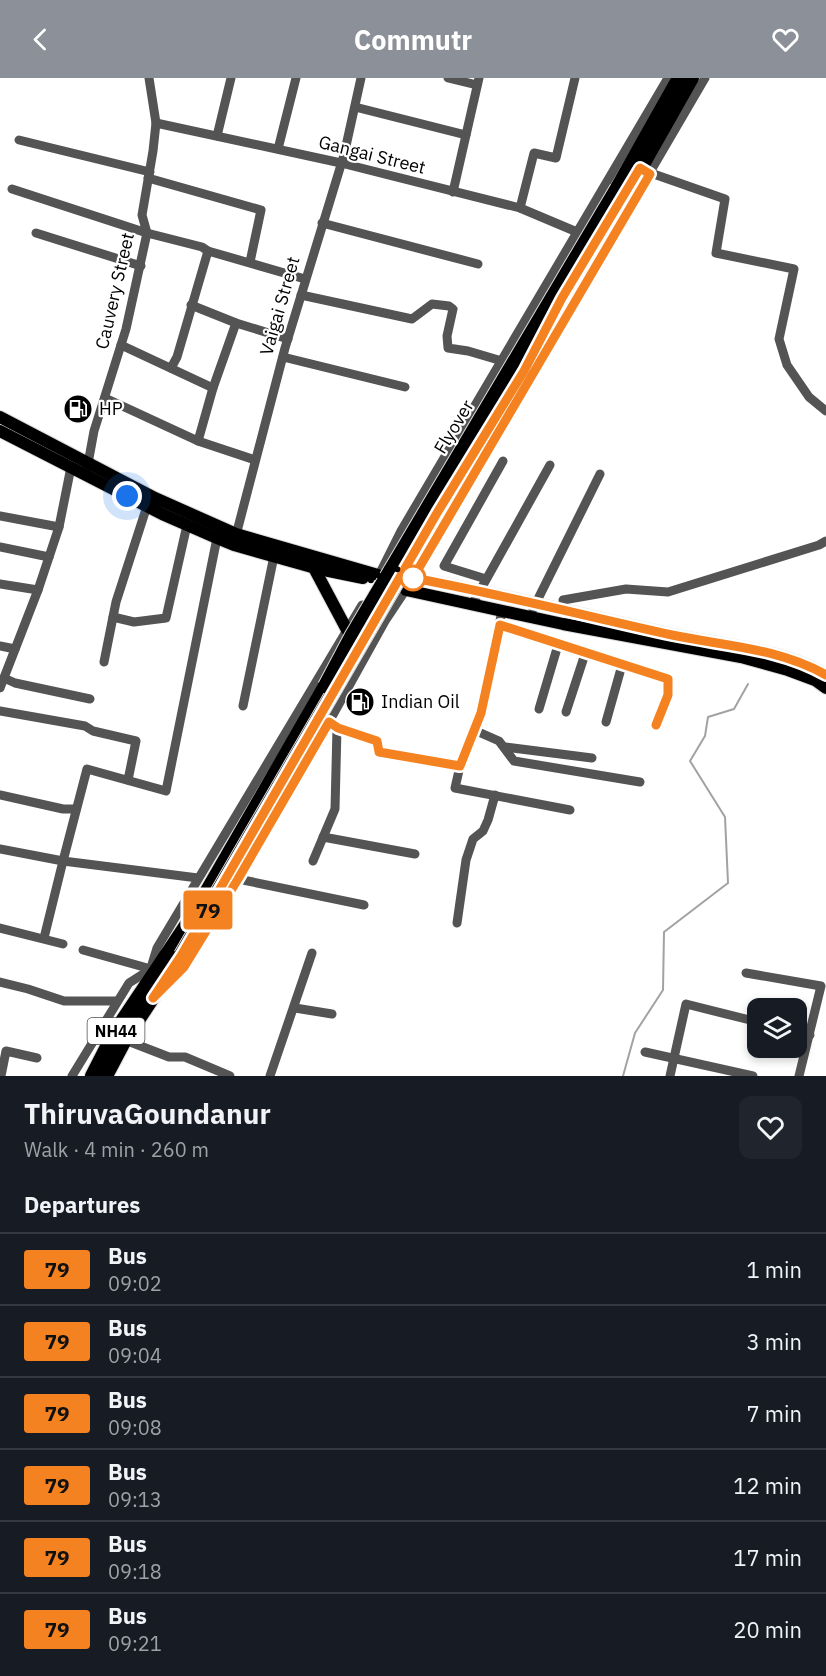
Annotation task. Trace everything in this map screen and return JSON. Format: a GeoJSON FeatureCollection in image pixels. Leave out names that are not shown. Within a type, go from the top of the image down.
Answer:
{"type":"FeatureCollection","features":[{"type":"Feature","properties":{"kind":"highway","name":"NH44"},"geometry":{"type":"LineString","coordinates":[[647,146],[680,78]]}},
{"type":"Feature","properties":{"kind":"highway","name":"NH44"},"geometry":{"type":"LineString","coordinates":[[106,1076],[149,993],[176,952],[524,371],[647,146],[692,78]]}},
{"type":"Feature","properties":{"kind":"highway","name":"Flyover"},"geometry":{"type":"LineString","coordinates":[[176,952],[208,889],[352,635],[621,192]]}},
{"type":"Feature","properties":{"kind":"highway","name":"NH44"},"geometry":{"type":"LineString","coordinates":[[92,1076],[114,1033],[149,993]]}},
{"type":"Feature","properties":{"kind":"main road"},"geometry":{"type":"LineString","coordinates":[[0,417],[147,506],[217,538],[252,540],[377,578]]}},
{"type":"Feature","properties":{"kind":"main road"},"geometry":{"type":"LineString","coordinates":[[0,431],[71,467],[87,468],[155,498],[235,539],[274,556],[314,568],[377,578],[395,568],[410,578],[676,635],[778,654],[804,663],[826,675]]}},
{"type":"Feature","properties":{"kind":"main road"},"geometry":{"type":"LineString","coordinates":[[314,568],[347,630]]}},
{"type":"Feature","properties":{"kind":"main road"},"geometry":{"type":"LineString","coordinates":[[377,578],[379,593],[386,598],[395,599],[404,592],[410,578]]}},
{"type":"Feature","properties":{"kind":"main road"},"geometry":{"type":"LineString","coordinates":[[404,592],[741,657],[788,670],[815,680],[826,688]]}},
{"type":"Feature","properties":{"kind":"street","name":"Cauvery Street"},"geometry":{"type":"LineString","coordinates":[[87,468],[121,345],[147,233],[142,215],[156,123],[149,78]]}},
{"type":"Feature","properties":{"kind":"street"},"geometry":{"type":"LineString","coordinates":[[217,136],[231,78]]}},
{"type":"Feature","properties":{"kind":"street"},"geometry":{"type":"LineString","coordinates":[[278,149],[296,78]]}},
{"type":"Feature","properties":{"kind":"street","name":"Vaigai Street"},"geometry":{"type":"LineString","coordinates":[[235,539],[288,339],[341,163],[361,78]]}},
{"type":"Feature","properties":{"kind":"street"},"geometry":{"type":"LineString","coordinates":[[448,78],[478,82],[453,192]]}},
{"type":"Feature","properties":{"kind":"street"},"geometry":{"type":"LineString","coordinates":[[520,208],[534,153],[556,158],[575,78]]}},
{"type":"Feature","properties":{"kind":"street"},"geometry":{"type":"LineString","coordinates":[[410,578],[635,167],[668,78]]}},
{"type":"Feature","properties":{"kind":"street"},"geometry":{"type":"LineString","coordinates":[[149,993],[151,969],[157,948],[347,630],[401,531],[577,232],[635,167],[705,78]]}},
{"type":"Feature","properties":{"kind":"street"},"geometry":{"type":"LineString","coordinates":[[355,107],[466,135]]}},
{"type":"Feature","properties":{"kind":"street","name":"Gangai Street"},"geometry":{"type":"LineString","coordinates":[[156,123],[341,163],[520,208],[577,232]]}},
{"type":"Feature","properties":{"kind":"street"},"geometry":{"type":"LineString","coordinates":[[19,140],[149,175],[261,210],[250,262]]}},
{"type":"Feature","properties":{"kind":"street"},"geometry":{"type":"LineString","coordinates":[[635,167],[725,199],[716,253],[794,269],[779,339],[786,365],[809,397],[826,411]]}},
{"type":"Feature","properties":{"kind":"street"},"geometry":{"type":"LineString","coordinates":[[12,189],[147,233],[202,246],[208,251],[305,279]]}},
{"type":"Feature","properties":{"kind":"street"},"geometry":{"type":"LineString","coordinates":[[322,223],[478,264]]}},
{"type":"Feature","properties":{"kind":"street"},"geometry":{"type":"LineString","coordinates":[[36,233],[141,266]]}},
{"type":"Feature","properties":{"kind":"street"},"geometry":{"type":"LineString","coordinates":[[171,368],[177,357],[208,251]]}},
{"type":"Feature","properties":{"kind":"street"},"geometry":{"type":"LineString","coordinates":[[301,295],[412,319],[432,304],[449,306],[453,309],[447,336],[448,348],[468,351],[501,361]]}},
{"type":"Feature","properties":{"kind":"street"},"geometry":{"type":"LineString","coordinates":[[191,305],[236,323],[288,339]]}},
{"type":"Feature","properties":{"kind":"street"},"geometry":{"type":"LineString","coordinates":[[198,441],[213,388],[236,323]]}},
{"type":"Feature","properties":{"kind":"street"},"geometry":{"type":"LineString","coordinates":[[121,345],[213,388]]}},
{"type":"Feature","properties":{"kind":"street"},"geometry":{"type":"LineString","coordinates":[[283,357],[405,387]]}},
{"type":"Feature","properties":{"kind":"street"},"geometry":{"type":"LineString","coordinates":[[105,398],[198,441],[255,460]]}},
{"type":"Feature","properties":{"kind":"street"},"geometry":{"type":"LineString","coordinates":[[486,579],[444,566],[502,460]]}},
{"type":"Feature","properties":{"kind":"street"},"geometry":{"type":"LineString","coordinates":[[472,605],[550,465]]}},
{"type":"Feature","properties":{"kind":"street"},"geometry":{"type":"LineString","coordinates":[[0,688],[38,590],[59,527],[71,467]]}},
{"type":"Feature","properties":{"kind":"street"},"geometry":{"type":"LineString","coordinates":[[530,617],[600,474]]}},
{"type":"Feature","properties":{"kind":"street"},"geometry":{"type":"LineString","coordinates":[[104,662],[116,602],[147,506]]}},
{"type":"Feature","properties":{"kind":"street"},"geometry":{"type":"LineString","coordinates":[[0,516],[59,527]]}},
{"type":"Feature","properties":{"kind":"street"},"geometry":{"type":"LineString","coordinates":[[113,616],[134,622],[166,618],[187,525]]}},
{"type":"Feature","properties":{"kind":"street"},"geometry":{"type":"LineString","coordinates":[[44,938],[87,769],[166,791],[217,538]]}},
{"type":"Feature","properties":{"kind":"street"},"geometry":{"type":"LineString","coordinates":[[563,600],[626,589],[668,592],[826,541]]}},
{"type":"Feature","properties":{"kind":"street"},"geometry":{"type":"LineString","coordinates":[[0,547],[49,557]]}},
{"type":"Feature","properties":{"kind":"street"},"geometry":{"type":"LineString","coordinates":[[243,706],[274,556]]}},
{"type":"Feature","properties":{"kind":"street"},"geometry":{"type":"LineString","coordinates":[[0,584],[38,590]]}},
{"type":"Feature","properties":{"kind":"street"},"geometry":{"type":"LineString","coordinates":[[149,993],[184,967],[333,725],[385,621],[404,592]]}},
{"type":"Feature","properties":{"kind":"street"},"geometry":{"type":"LineString","coordinates":[[502,611],[481,713],[460,766],[455,788],[570,810]]}},
{"type":"Feature","properties":{"kind":"street"},"geometry":{"type":"LineString","coordinates":[[500,625],[668,679],[668,695],[656,725]]}},
{"type":"Feature","properties":{"kind":"street"},"geometry":{"type":"LineString","coordinates":[[539,709],[558,645]]}},
{"type":"Feature","properties":{"kind":"street"},"geometry":{"type":"LineString","coordinates":[[0,646],[15,649]]}},
{"type":"Feature","properties":{"kind":"street"},"geometry":{"type":"LineString","coordinates":[[566,712],[585,654]]}},
{"type":"Feature","properties":{"kind":"street"},"geometry":{"type":"LineString","coordinates":[[606,722],[622,665]]}},
{"type":"Feature","properties":{"kind":"street"},"geometry":{"type":"LineString","coordinates":[[4,678],[15,683],[90,699]]}},
{"type":"Feature","properties":{"kind":"street"},"geometry":{"type":"LineString","coordinates":[[0,711],[85,726],[136,741],[128,780]]}},
{"type":"Feature","properties":{"kind":"street"},"geometry":{"type":"LineString","coordinates":[[333,725],[377,741],[379,752],[460,766]]}},
{"type":"Feature","properties":{"kind":"street"},"geometry":{"type":"LineString","coordinates":[[314,861],[335,809],[333,725]]}},
{"type":"Feature","properties":{"kind":"street"},"geometry":{"type":"LineString","coordinates":[[474,730],[499,741],[514,761],[640,782]]}},
{"type":"Feature","properties":{"kind":"street"},"geometry":{"type":"LineString","coordinates":[[505,747],[592,758]]}},
{"type":"Feature","properties":{"kind":"street"},"geometry":{"type":"LineString","coordinates":[[0,795],[63,809],[76,809]]}},
{"type":"Feature","properties":{"kind":"street"},"geometry":{"type":"LineString","coordinates":[[458,923],[466,860],[473,839],[483,831],[489,820],[495,795]]}},
{"type":"Feature","properties":{"kind":"street"},"geometry":{"type":"LineString","coordinates":[[323,837],[415,854]]}},
{"type":"Feature","properties":{"kind":"street"},"geometry":{"type":"LineString","coordinates":[[0,849],[63,861],[198,878]]}},
{"type":"Feature","properties":{"kind":"street"},"geometry":{"type":"LineString","coordinates":[[238,879],[364,905]]}},
{"type":"Feature","properties":{"kind":"street"},"geometry":{"type":"LineString","coordinates":[[0,928],[63,944]]}},
{"type":"Feature","properties":{"kind":"street"},"geometry":{"type":"LineString","coordinates":[[83,950],[151,969]]}},
{"type":"Feature","properties":{"kind":"street"},"geometry":{"type":"LineString","coordinates":[[270,1076],[312,954]]}},
{"type":"Feature","properties":{"kind":"street"},"geometry":{"type":"LineString","coordinates":[[72,1076],[129,983],[151,969]]}},
{"type":"Feature","properties":{"kind":"street"},"geometry":{"type":"LineString","coordinates":[[746,973],[821,986],[799,1076]]}},
{"type":"Feature","properties":{"kind":"street"},"geometry":{"type":"LineString","coordinates":[[0,982],[64,1001],[117,1001]]}},
{"type":"Feature","properties":{"kind":"street"},"geometry":{"type":"LineString","coordinates":[[670,1076],[686,1004],[747,1019]]}},
{"type":"Feature","properties":{"kind":"street"},"geometry":{"type":"LineString","coordinates":[[295,1008],[332,1014]]}},
{"type":"Feature","properties":{"kind":"street"},"geometry":{"type":"LineString","coordinates":[[125,1040],[169,1057],[185,1057],[230,1076]]}},
{"type":"Feature","properties":{"kind":"street"},"geometry":{"type":"LineString","coordinates":[[1,1076],[6,1051],[37,1058]]}},
{"type":"Feature","properties":{"kind":"street"},"geometry":{"type":"LineString","coordinates":[[645,1052],[753,1076]]}},
{"type":"Feature","properties":{"kind":"waterway"},"geometry":{"type":"LineString","coordinates":[[623,1076],[635,1033],[663,990],[664,932],[728,883],[725,817],[690,761],[705,736],[708,717],[734,709],[748,684]]}},
{"type":"Feature","properties":{"kind":"bus line","name":"79"},"geometry":{"type":"LineString","coordinates":[[656,725],[668,695],[668,679],[500,625],[481,713],[460,766],[379,752],[377,741],[338,728],[329,722],[184,967],[153,998],[181,956],[437,513],[524,371],[562,298],[640,168],[650,174],[413,578],[676,635],[778,654],[804,663],[826,675]]}},
{"type":"Feature","properties":{"kind":"place","name":"HP"},"geometry":{"type":"Point","coordinates":[78,409]}},
{"type":"Feature","properties":{"kind":"place","name":"Indian Oil"},"geometry":{"type":"Point","coordinates":[360,702]}},
{"type":"Feature","properties":{"kind":"route"},"geometry":{"type":"LineString","coordinates":[[127,496],[162,514],[234,544],[320,569],[375,581],[381,571],[390,567],[400,570],[406,577],[413,578]]}}]}
